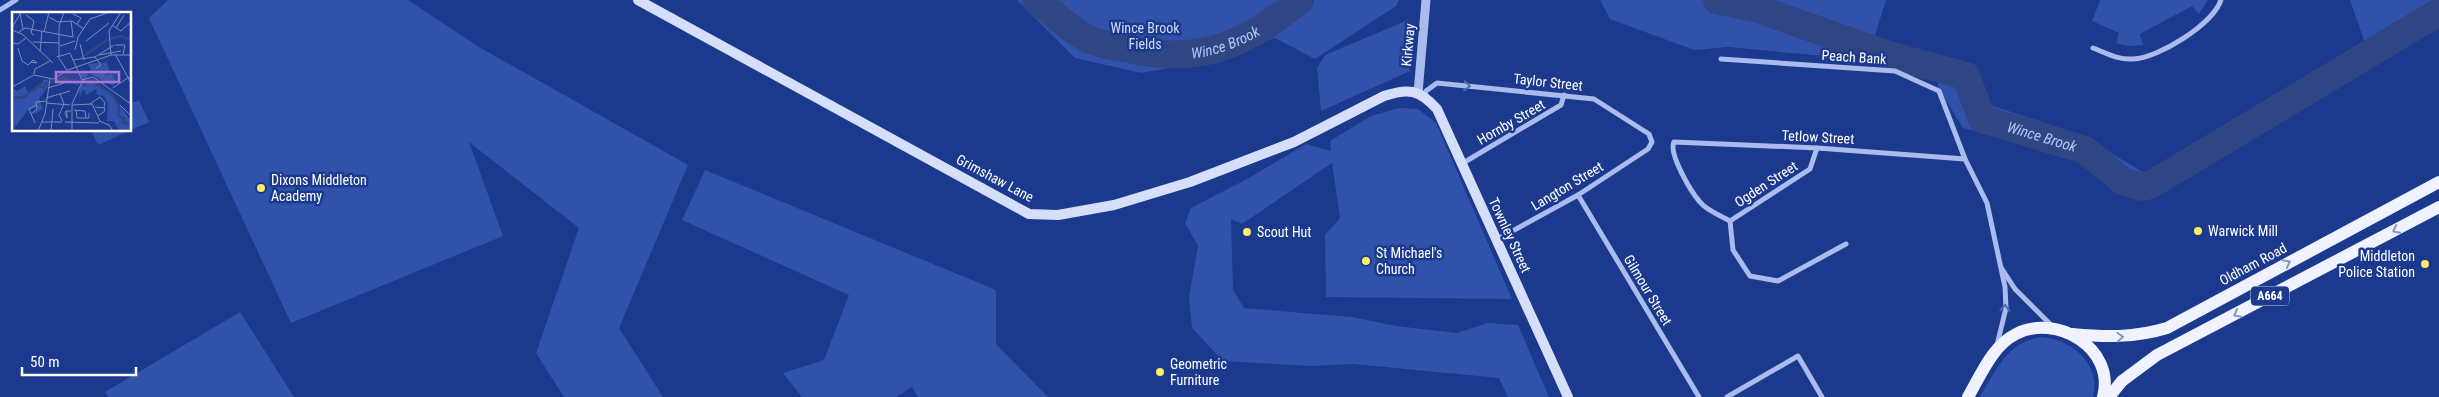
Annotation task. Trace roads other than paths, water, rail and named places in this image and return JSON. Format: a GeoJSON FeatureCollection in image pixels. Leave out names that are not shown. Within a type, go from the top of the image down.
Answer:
{"type":"FeatureCollection","features":[{"type":"Feature","properties":{"kind":"main road","name":"Grimshaw Lane"},"geometry":{"type":"LineString","coordinates":[[638,0],[1029,214],[1058,215],[1114,205],[1190,182],[1294,142],[1384,96],[1399,91],[1421,94]]}},
{"type":"Feature","properties":{"kind":"main road","name":"Townley Street"},"geometry":{"type":"LineString","coordinates":[[1421,94],[1437,109],[1463,162],[1496,240],[1528,306],[1568,397]]}},
{"type":"Feature","properties":{"kind":"main road","name":"Oldham Road"},"geometry":{"type":"LineString","coordinates":[[2072,334],[2113,337],[2150,333],[2167,328],[2439,182]]}},
{"type":"Feature","properties":{"kind":"main road","name":"A664"},"geometry":{"type":"LineString","coordinates":[[2108,397],[2122,381],[2157,355],[2439,207]]}},
{"type":"Feature","properties":{"kind":"main road","name":"A664"},"geometry":{"type":"LineString","coordinates":[[1968,397],[1996,350],[2016,333],[2029,329],[2053,328],[2072,334],[2093,352],[2103,377],[2103,397]]}},
{"type":"Feature","properties":{"kind":"street"},"geometry":{"type":"LineString","coordinates":[[0,10],[16,0]]}},
{"type":"Feature","properties":{"kind":"street","name":"Kirkway"},"geometry":{"type":"LineString","coordinates":[[1421,94],[1426,0]]}},
{"type":"Feature","properties":{"kind":"street"},"geometry":{"type":"LineString","coordinates":[[2092,48],[2116,58],[2135,59],[2161,50],[2195,30],[2213,16],[2221,0]]}},
{"type":"Feature","properties":{"kind":"street","name":"Peach Bank"},"geometry":{"type":"LineString","coordinates":[[1721,59],[1895,71],[1939,91],[1964,159],[1987,203],[2005,287],[2006,308],[1996,350]]}},
{"type":"Feature","properties":{"kind":"street","name":"Taylor Street"},"geometry":{"type":"LineString","coordinates":[[1421,94],[1437,84],[1594,99],[1650,134],[1652,142],[1648,149]]}},
{"type":"Feature","properties":{"kind":"street","name":"Hornby Street"},"geometry":{"type":"LineString","coordinates":[[1463,162],[1561,105],[1564,95]]}},
{"type":"Feature","properties":{"kind":"street","name":"Tetlow Street"},"geometry":{"type":"LineString","coordinates":[[1730,222],[1700,203],[1673,156],[1672,146],[1674,142],[1816,148],[1964,159]]}},
{"type":"Feature","properties":{"kind":"street","name":"Ogden Street"},"geometry":{"type":"LineString","coordinates":[[1816,148],[1810,169],[1730,222],[1733,250],[1750,276],[1778,281],[1846,244]]}},
{"type":"Feature","properties":{"kind":"street","name":"Langton Street"},"geometry":{"type":"LineString","coordinates":[[1496,240],[1578,194],[1648,149]]}},
{"type":"Feature","properties":{"kind":"street","name":"Gilmour Street"},"geometry":{"type":"LineString","coordinates":[[1578,194],[1699,397]]}},
{"type":"Feature","properties":{"kind":"street"},"geometry":{"type":"LineString","coordinates":[[2000,266],[2020,294],[2053,328]]}},
{"type":"Feature","properties":{"kind":"street"},"geometry":{"type":"LineString","coordinates":[[1727,397],[1798,356],[1822,397]]}},
{"type":"Feature","properties":{"kind":"waterway","name":"Wince Brook"},"geometry":{"type":"LineString","coordinates":[[1036,0],[1074,30],[1092,41],[1151,53],[1175,55],[1197,53],[1239,40],[1280,16],[1300,0]]}},
{"type":"Feature","properties":{"kind":"waterway","name":"Wince Brook"},"geometry":{"type":"LineString","coordinates":[[1717,0],[1755,8],[1889,55],[1966,76],[1982,119],[2085,150],[2124,182],[2143,187],[2152,184],[2439,12]]}},
{"type":"Feature","properties":{"kind":"place","name":"Dixons Middleton Academy"},"geometry":{"type":"Point","coordinates":[261,188]}},
{"type":"Feature","properties":{"kind":"place","name":"Warwick Mill"},"geometry":{"type":"Point","coordinates":[2198,231]}},
{"type":"Feature","properties":{"kind":"place","name":"Scout Hut"},"geometry":{"type":"Point","coordinates":[1247,232]}},
{"type":"Feature","properties":{"kind":"place","name":"St Michael's Church"},"geometry":{"type":"Point","coordinates":[1366,261]}},
{"type":"Feature","properties":{"kind":"place","name":"Middleton Police Station"},"geometry":{"type":"Point","coordinates":[2425,264]}},
{"type":"Feature","properties":{"kind":"place","name":"Geometric Furniture"},"geometry":{"type":"Point","coordinates":[1160,372]}},
{"type":"Feature","properties":{"kind":"park label","name":"Wince Brook Fields"},"geometry":{"type":"Point","coordinates":[1145,36]}}]}
